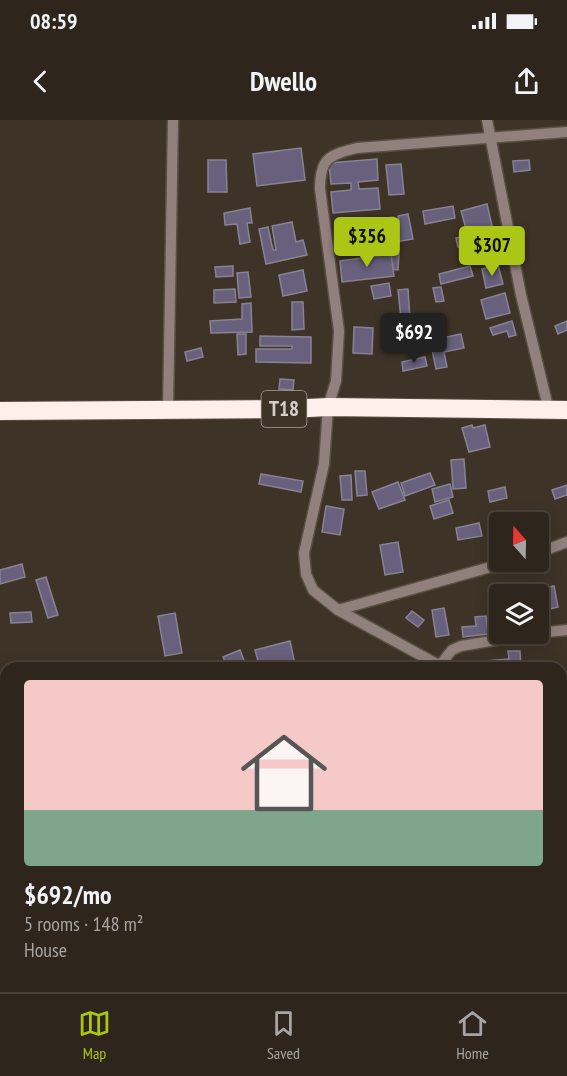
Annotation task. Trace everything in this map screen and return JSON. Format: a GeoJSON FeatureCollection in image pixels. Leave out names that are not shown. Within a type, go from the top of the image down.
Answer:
{"type":"FeatureCollection","features":[{"type":"Feature","properties":{"kind":"highway","name":"T18"},"geometry":{"type":"LineString","coordinates":[[0,411],[328,407],[567,410]]}},
{"type":"Feature","properties":{"kind":"street"},"geometry":{"type":"LineString","coordinates":[[168,410],[173,120]]}},
{"type":"Feature","properties":{"kind":"street"},"geometry":{"type":"LineString","coordinates":[[487,120],[519,284],[549,411]]}},
{"type":"Feature","properties":{"kind":"street"},"geometry":{"type":"LineString","coordinates":[[435,662],[338,610],[313,590],[306,574],[303,553],[324,464],[328,407],[336,381],[339,331],[320,189],[320,174],[323,165],[335,153],[357,148],[567,132]]}},
{"type":"Feature","properties":{"kind":"street"},"geometry":{"type":"LineString","coordinates":[[549,549],[567,542]]}},
{"type":"Feature","properties":{"kind":"street"},"geometry":{"type":"LineString","coordinates":[[338,610],[489,567]]}},
{"type":"Feature","properties":{"kind":"street"},"geometry":{"type":"LineString","coordinates":[[549,632],[567,630]]}},
{"type":"Feature","properties":{"kind":"street"},"geometry":{"type":"LineString","coordinates":[[444,662],[452,650],[461,646],[489,641]]}},
{"type":"Feature","properties":{"kind":"building"},"geometry":{"type":"Polygon","coordinates":[[[301,148],[305,180],[257,186],[253,154],[301,148]]]}},
{"type":"Feature","properties":{"kind":"building"},"geometry":{"type":"Polygon","coordinates":[[[377,159],[378,180],[358,182],[359,189],[378,188],[380,209],[333,213],[331,192],[351,190],[351,183],[331,184],[329,163],[377,159]]]}},
{"type":"Feature","properties":{"kind":"building"},"geometry":{"type":"Polygon","coordinates":[[[208,160],[226,160],[227,192],[208,192],[208,160]]]}},
{"type":"Feature","properties":{"kind":"building"},"geometry":{"type":"Polygon","coordinates":[[[529,160],[530,170],[514,172],[513,161],[529,160]]]}},
{"type":"Feature","properties":{"kind":"building"},"geometry":{"type":"Polygon","coordinates":[[[401,164],[404,194],[389,195],[386,165],[401,164]]]}},
{"type":"Feature","properties":{"kind":"building"},"geometry":{"type":"Polygon","coordinates":[[[487,204],[492,226],[467,232],[461,211],[487,204]]]}},
{"type":"Feature","properties":{"kind":"building"},"geometry":{"type":"Polygon","coordinates":[[[453,206],[455,218],[425,224],[423,211],[453,206]]]}},
{"type":"Feature","properties":{"kind":"building"},"geometry":{"type":"Polygon","coordinates":[[[250,208],[252,223],[247,223],[250,242],[240,244],[237,224],[225,225],[224,213],[250,208]]]}},
{"type":"Feature","properties":{"kind":"building"},"geometry":{"type":"Polygon","coordinates":[[[408,214],[413,239],[384,244],[380,219],[393,217],[394,223],[399,222],[398,216],[408,214]]]}},
{"type":"Feature","properties":{"kind":"building"},"geometry":{"type":"Polygon","coordinates":[[[292,222],[296,242],[303,240],[307,255],[266,264],[259,229],[268,227],[273,250],[276,250],[272,226],[292,222]]]}},
{"type":"Feature","properties":{"kind":"building"},"geometry":{"type":"Polygon","coordinates":[[[350,224],[351,238],[342,238],[340,225],[350,224]]]}},
{"type":"Feature","properties":{"kind":"building"},"geometry":{"type":"Polygon","coordinates":[[[490,234],[495,256],[475,260],[472,244],[458,247],[456,238],[469,235],[470,239],[490,234]]]}},
{"type":"Feature","properties":{"kind":"building"},"geometry":{"type":"Polygon","coordinates":[[[390,252],[399,253],[398,270],[389,269],[390,252]]]}},
{"type":"Feature","properties":{"kind":"building"},"geometry":{"type":"Polygon","coordinates":[[[391,254],[394,276],[342,282],[340,261],[391,254]]]}},
{"type":"Feature","properties":{"kind":"building"},"geometry":{"type":"Polygon","coordinates":[[[498,265],[503,284],[486,288],[482,269],[498,265]]]}},
{"type":"Feature","properties":{"kind":"building"},"geometry":{"type":"Polygon","coordinates":[[[233,266],[233,276],[216,277],[215,267],[233,266]]]}},
{"type":"Feature","properties":{"kind":"building"},"geometry":{"type":"Polygon","coordinates":[[[470,266],[473,276],[441,284],[439,274],[470,266]]]}},
{"type":"Feature","properties":{"kind":"building"},"geometry":{"type":"Polygon","coordinates":[[[303,270],[307,291],[283,296],[279,275],[303,270]]]}},
{"type":"Feature","properties":{"kind":"building"},"geometry":{"type":"Polygon","coordinates":[[[248,272],[251,297],[239,298],[237,273],[248,272]]]}},
{"type":"Feature","properties":{"kind":"building"},"geometry":{"type":"Polygon","coordinates":[[[389,283],[391,296],[374,299],[371,286],[389,283]]]}},
{"type":"Feature","properties":{"kind":"building"},"geometry":{"type":"Polygon","coordinates":[[[441,287],[444,301],[436,302],[433,288],[441,287]]]}},
{"type":"Feature","properties":{"kind":"building"},"geometry":{"type":"Polygon","coordinates":[[[235,289],[236,302],[214,303],[214,290],[235,289]]]}},
{"type":"Feature","properties":{"kind":"building"},"geometry":{"type":"Polygon","coordinates":[[[408,289],[410,319],[401,319],[398,290],[408,289]]]}},
{"type":"Feature","properties":{"kind":"building"},"geometry":{"type":"Polygon","coordinates":[[[505,293],[510,313],[486,319],[481,300],[505,293]]]}},
{"type":"Feature","properties":{"kind":"building"},"geometry":{"type":"Polygon","coordinates":[[[292,302],[303,302],[304,329],[292,330],[292,302]]]}},
{"type":"Feature","properties":{"kind":"building"},"geometry":{"type":"Polygon","coordinates":[[[251,303],[252,332],[211,333],[210,321],[242,319],[242,304],[251,303]]]}},
{"type":"Feature","properties":{"kind":"building"},"geometry":{"type":"Polygon","coordinates":[[[512,321],[516,335],[509,337],[507,331],[493,335],[490,328],[512,321]]]}},
{"type":"Feature","properties":{"kind":"building"},"geometry":{"type":"Polygon","coordinates":[[[567,321],[567,330],[558,334],[555,326],[567,321]]]}},
{"type":"Feature","properties":{"kind":"building"},"geometry":{"type":"Polygon","coordinates":[[[354,327],[373,328],[372,354],[353,353],[354,327]]]}},
{"type":"Feature","properties":{"kind":"building"},"geometry":{"type":"Polygon","coordinates":[[[237,334],[246,334],[246,354],[238,355],[237,334]]]}},
{"type":"Feature","properties":{"kind":"building"},"geometry":{"type":"Polygon","coordinates":[[[461,334],[464,348],[444,352],[447,367],[436,369],[431,345],[437,343],[437,339],[461,334]]]}},
{"type":"Feature","properties":{"kind":"building"},"geometry":{"type":"Polygon","coordinates":[[[260,336],[311,337],[311,363],[256,362],[256,349],[292,349],[292,346],[260,346],[260,336]]]}},
{"type":"Feature","properties":{"kind":"building"},"geometry":{"type":"Polygon","coordinates":[[[201,348],[203,357],[187,361],[185,352],[201,348]]]}},
{"type":"Feature","properties":{"kind":"building"},"geometry":{"type":"Polygon","coordinates":[[[425,357],[427,366],[403,371],[402,362],[425,357]]]}},
{"type":"Feature","properties":{"kind":"building"},"geometry":{"type":"Polygon","coordinates":[[[280,379],[294,380],[293,390],[279,389],[280,379]]]}},
{"type":"Feature","properties":{"kind":"building"},"geometry":{"type":"Polygon","coordinates":[[[472,425],[473,428],[485,425],[490,447],[469,452],[462,428],[472,425]]]}},
{"type":"Feature","properties":{"kind":"building"},"geometry":{"type":"Polygon","coordinates":[[[464,459],[466,488],[453,489],[451,460],[464,459]]]}},
{"type":"Feature","properties":{"kind":"building"},"geometry":{"type":"Polygon","coordinates":[[[355,471],[365,471],[367,495],[357,496],[355,471]]]}},
{"type":"Feature","properties":{"kind":"building"},"geometry":{"type":"Polygon","coordinates":[[[430,473],[435,485],[405,496],[401,483],[430,473]]]}},
{"type":"Feature","properties":{"kind":"building"},"geometry":{"type":"Polygon","coordinates":[[[261,474],[303,481],[301,492],[259,484],[261,474]]]}},
{"type":"Feature","properties":{"kind":"building"},"geometry":{"type":"Polygon","coordinates":[[[351,475],[352,500],[342,500],[340,476],[351,475]]]}},
{"type":"Feature","properties":{"kind":"building"},"geometry":{"type":"Polygon","coordinates":[[[398,482],[405,500],[379,509],[372,492],[398,482]]]}},
{"type":"Feature","properties":{"kind":"building"},"geometry":{"type":"Polygon","coordinates":[[[450,484],[453,497],[435,502],[432,489],[450,484]]]}},
{"type":"Feature","properties":{"kind":"building"},"geometry":{"type":"Polygon","coordinates":[[[567,485],[567,495],[555,499],[552,490],[567,485]]]}},
{"type":"Feature","properties":{"kind":"building"},"geometry":{"type":"Polygon","coordinates":[[[505,487],[507,498],[490,502],[488,491],[505,487]]]}},
{"type":"Feature","properties":{"kind":"building"},"geometry":{"type":"Polygon","coordinates":[[[449,500],[453,513],[434,519],[430,506],[449,500]]]}},
{"type":"Feature","properties":{"kind":"building"},"geometry":{"type":"Polygon","coordinates":[[[326,506],[344,509],[340,535],[322,532],[326,506]]]}},
{"type":"Feature","properties":{"kind":"building"},"geometry":{"type":"Polygon","coordinates":[[[479,523],[482,536],[458,540],[456,528],[479,523]]]}},
{"type":"Feature","properties":{"kind":"building"},"geometry":{"type":"Polygon","coordinates":[[[398,542],[403,572],[385,575],[380,545],[398,542]]]}},
{"type":"Feature","properties":{"kind":"building"},"geometry":{"type":"Polygon","coordinates":[[[22,564],[25,577],[0,584],[0,570],[22,564]]]}},
{"type":"Feature","properties":{"kind":"building"},"geometry":{"type":"Polygon","coordinates":[[[46,577],[58,615],[48,618],[36,580],[46,577]]]}},
{"type":"Feature","properties":{"kind":"building"},"geometry":{"type":"Polygon","coordinates":[[[554,586],[558,607],[550,609],[549,605],[549,587],[554,586]]]}},
{"type":"Feature","properties":{"kind":"building"},"geometry":{"type":"Polygon","coordinates":[[[444,608],[449,635],[436,637],[432,610],[444,608]]]}},
{"type":"Feature","properties":{"kind":"building"},"geometry":{"type":"Polygon","coordinates":[[[412,611],[424,620],[418,627],[406,618],[412,611]]]}},
{"type":"Feature","properties":{"kind":"building"},"geometry":{"type":"Polygon","coordinates":[[[31,612],[32,622],[11,623],[10,613],[31,612]]]}},
{"type":"Feature","properties":{"kind":"building"},"geometry":{"type":"Polygon","coordinates":[[[175,613],[182,653],[165,656],[158,616],[175,613]]]}},
{"type":"Feature","properties":{"kind":"building"},"geometry":{"type":"Polygon","coordinates":[[[486,616],[488,634],[463,637],[462,627],[476,626],[475,617],[486,616]]]}},
{"type":"Feature","properties":{"kind":"building"},"geometry":{"type":"Polygon","coordinates":[[[290,641],[295,662],[258,662],[255,650],[290,641]]]}},
{"type":"Feature","properties":{"kind":"building"},"geometry":{"type":"Polygon","coordinates":[[[240,650],[245,662],[225,662],[223,657],[240,650]]]}},
{"type":"Feature","properties":{"kind":"building"},"geometry":{"type":"Polygon","coordinates":[[[508,651],[520,651],[521,662],[485,661],[509,659],[508,651]]]}}]}
